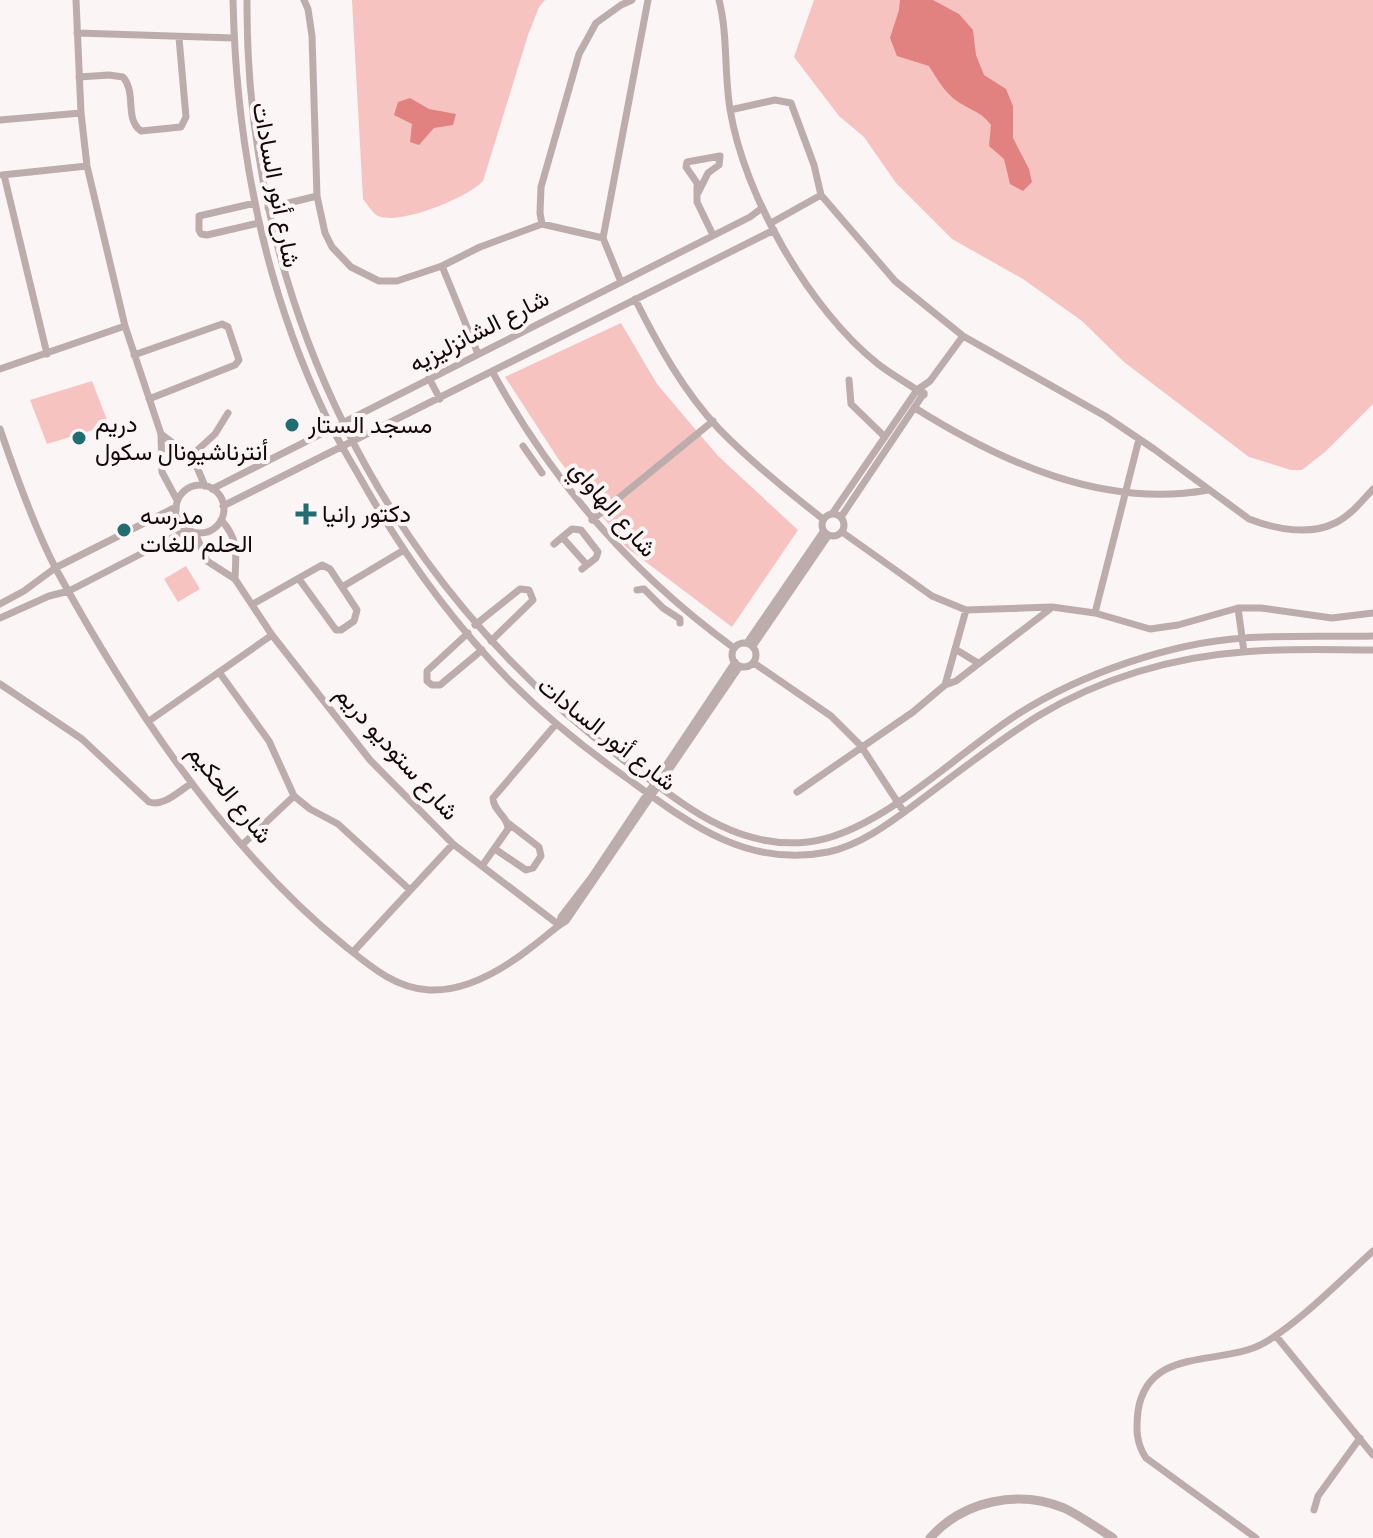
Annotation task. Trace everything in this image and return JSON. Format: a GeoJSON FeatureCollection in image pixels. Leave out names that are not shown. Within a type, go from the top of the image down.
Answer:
{"type":"FeatureCollection","features":[{"type":"Feature","properties":{"kind":"street"},"geometry":{"type":"LineString","coordinates":[[76,0],[81,113],[87,166],[125,326],[161,434],[162,472],[176,504],[178,520],[191,532]]}},
{"type":"Feature","properties":{"kind":"street","name":"شارع أنور السادات"},"geometry":{"type":"LineString","coordinates":[[233,0],[238,98],[259,223],[292,334],[332,427],[419,573],[510,681],[556,724],[708,834],[765,853],[802,855],[843,848],[904,812],[1036,717],[1107,682],[1168,664],[1244,652],[1373,650]]}},
{"type":"Feature","properties":{"kind":"street","name":"شارع أنور السادات"},"geometry":{"type":"LineString","coordinates":[[247,0],[249,92],[254,137],[282,267],[300,320],[354,440],[407,534],[442,585],[475,625],[532,685],[575,724],[706,820],[737,834],[770,842],[802,842],[839,835],[858,827],[897,802],[1018,714],[1078,681],[1156,655],[1242,638],[1373,636]]}},
{"type":"Feature","properties":{"kind":"street"},"geometry":{"type":"LineString","coordinates":[[304,0],[312,36],[317,196],[325,233],[332,247],[351,267],[369,278],[397,281],[442,266],[480,247],[542,224],[603,238]]}},
{"type":"Feature","properties":{"kind":"street"},"geometry":{"type":"LineString","coordinates":[[542,224],[539,204],[541,187],[579,54],[596,23],[632,0]]}},
{"type":"Feature","properties":{"kind":"street"},"geometry":{"type":"LineString","coordinates":[[621,282],[603,238],[648,0]]}},
{"type":"Feature","properties":{"kind":"street"},"geometry":{"type":"LineString","coordinates":[[719,0],[730,110],[738,145],[762,208],[819,303],[878,364],[922,390]]}},
{"type":"Feature","properties":{"kind":"street"},"geometry":{"type":"LineString","coordinates":[[77,33],[234,38]]}},
{"type":"Feature","properties":{"kind":"street"},"geometry":{"type":"LineString","coordinates":[[79,77],[123,77],[130,87],[132,119],[137,129],[149,131],[181,127],[186,117],[179,38]]}},
{"type":"Feature","properties":{"kind":"street"},"geometry":{"type":"LineString","coordinates":[[730,110],[775,100],[791,103],[814,165],[821,195],[895,281],[963,336],[1066,393],[1139,439],[1249,519],[1266,526],[1313,529],[1335,523],[1373,489]]}},
{"type":"Feature","properties":{"kind":"street"},"geometry":{"type":"LineString","coordinates":[[0,120],[81,113]]}},
{"type":"Feature","properties":{"kind":"street"},"geometry":{"type":"LineString","coordinates":[[698,193],[708,173],[719,165],[720,156],[687,162],[686,165],[686,170],[697,183],[698,205],[713,235]]}},
{"type":"Feature","properties":{"kind":"street"},"geometry":{"type":"LineString","coordinates":[[47,354],[2,176],[87,166]]}},
{"type":"Feature","properties":{"kind":"street","name":"شارع الشانزليزيه"},"geometry":{"type":"LineString","coordinates":[[223,506],[760,235],[821,195]]}},
{"type":"Feature","properties":{"kind":"street"},"geometry":{"type":"LineString","coordinates":[[268,208],[317,196]]}},
{"type":"Feature","properties":{"kind":"street"},"geometry":{"type":"LineString","coordinates":[[255,203],[199,216],[199,230],[207,235],[259,223]]}},
{"type":"Feature","properties":{"kind":"street","name":"شارع الشانزليزيه"},"geometry":{"type":"LineString","coordinates":[[208,488],[667,259],[762,208]]}},
{"type":"Feature","properties":{"kind":"street"},"geometry":{"type":"LineString","coordinates":[[750,217],[760,235]]}},
{"type":"Feature","properties":{"kind":"street"},"geometry":{"type":"LineString","coordinates":[[667,259],[677,277]]}},
{"type":"Feature","properties":{"kind":"street"},"geometry":{"type":"LineString","coordinates":[[442,266],[478,354]]}},
{"type":"Feature","properties":{"kind":"street"},"geometry":{"type":"LineString","coordinates":[[635,299],[678,375],[713,421],[772,478],[823,519],[826,534],[750,645]]}},
{"type":"Feature","properties":{"kind":"street"},"geometry":{"type":"LineString","coordinates":[[548,319],[559,337]]}},
{"type":"Feature","properties":{"kind":"street"},"geometry":{"type":"LineString","coordinates":[[134,355],[222,324],[228,327],[239,355],[235,365],[149,399]]}},
{"type":"Feature","properties":{"kind":"street"},"geometry":{"type":"LineString","coordinates":[[0,369],[125,326]]}},
{"type":"Feature","properties":{"kind":"street"},"geometry":{"type":"LineString","coordinates":[[823,519],[832,514],[885,437],[963,336]]}},
{"type":"Feature","properties":{"kind":"street","name":"شارع الهاواي"},"geometry":{"type":"LineString","coordinates":[[492,371],[544,458],[592,520],[663,592],[734,648]]}},
{"type":"Feature","properties":{"kind":"street"},"geometry":{"type":"LineString","coordinates":[[429,378],[440,399]]}},
{"type":"Feature","properties":{"kind":"street"},"geometry":{"type":"LineString","coordinates":[[849,380],[851,404],[885,437]]}},
{"type":"Feature","properties":{"kind":"street"},"geometry":{"type":"LineString","coordinates":[[841,517],[915,408],[922,390]]}},
{"type":"Feature","properties":{"kind":"street"},"geometry":{"type":"LineString","coordinates":[[915,408],[990,451],[1079,483],[1155,496],[1208,490]]}},
{"type":"Feature","properties":{"kind":"street"},"geometry":{"type":"LineString","coordinates":[[191,456],[215,434],[228,413]]}},
{"type":"Feature","properties":{"kind":"street"},"geometry":{"type":"LineString","coordinates":[[592,520],[713,421]]}},
{"type":"Feature","properties":{"kind":"street","name":"شارع الحكيم"},"geometry":{"type":"LineString","coordinates":[[0,429],[55,568],[124,686],[192,783],[243,844],[304,909],[353,952],[389,978],[424,990],[449,989],[486,977],[530,949],[559,925],[561,917],[738,664]]}},
{"type":"Feature","properties":{"kind":"street"},"geometry":{"type":"LineString","coordinates":[[0,618],[49,596],[69,591],[191,532],[210,531],[221,520],[223,506],[208,488],[191,456],[161,434]]}},
{"type":"Feature","properties":{"kind":"street"},"geometry":{"type":"LineString","coordinates":[[1095,613],[1139,439]]}},
{"type":"Feature","properties":{"kind":"street"},"geometry":{"type":"LineString","coordinates":[[523,446],[542,473]]}},
{"type":"Feature","properties":{"kind":"street"},"geometry":{"type":"LineString","coordinates":[[529,456],[538,449]]}},
{"type":"Feature","properties":{"kind":"street"},"geometry":{"type":"LineString","coordinates":[[535,464],[544,458]]}},
{"type":"Feature","properties":{"kind":"street"},"geometry":{"type":"LineString","coordinates":[[0,604],[55,568],[176,504],[188,488],[208,488]]}},
{"type":"Feature","properties":{"kind":"street"},"geometry":{"type":"LineString","coordinates":[[832,514],[841,517]]}},
{"type":"Feature","properties":{"kind":"street"},"geometry":{"type":"LineString","coordinates":[[826,534],[836,536],[842,532],[841,517]]}},
{"type":"Feature","properties":{"kind":"street"},"geometry":{"type":"LineString","coordinates":[[221,520],[231,530],[237,546],[235,579]]}},
{"type":"Feature","properties":{"kind":"street"},"geometry":{"type":"LineString","coordinates":[[554,544],[562,537],[576,528],[589,539],[598,554],[584,567],[562,537]]}},
{"type":"Feature","properties":{"kind":"street"},"geometry":{"type":"LineString","coordinates":[[589,539],[600,529]]}},
{"type":"Feature","properties":{"kind":"street","name":"شارع ستوديو دريم"},"geometry":{"type":"LineString","coordinates":[[191,532],[207,561],[235,579],[272,635],[355,742],[453,844],[559,925]]}},
{"type":"Feature","properties":{"kind":"street"},"geometry":{"type":"LineString","coordinates":[[842,532],[932,596],[966,610],[1052,607],[1095,613],[1150,629],[1178,625],[1238,608],[1261,608],[1332,618],[1373,613]]}},
{"type":"Feature","properties":{"kind":"street"},"geometry":{"type":"LineString","coordinates":[[342,587],[404,550]]}},
{"type":"Feature","properties":{"kind":"street"},"geometry":{"type":"LineString","coordinates":[[253,604],[322,565],[330,569],[358,614],[354,621],[336,630],[299,579]]}},
{"type":"Feature","properties":{"kind":"street"},"geometry":{"type":"LineString","coordinates":[[475,625],[520,589],[529,590],[533,600],[491,641]]}},
{"type":"Feature","properties":{"kind":"street"},"geometry":{"type":"LineString","coordinates":[[637,590],[644,589],[663,608],[679,618],[680,623]]}},
{"type":"Feature","properties":{"kind":"street"},"geometry":{"type":"LineString","coordinates":[[655,601],[663,592]]}},
{"type":"Feature","properties":{"kind":"street"},"geometry":{"type":"LineString","coordinates":[[663,608],[671,599]]}},
{"type":"Feature","properties":{"kind":"street"},"geometry":{"type":"LineString","coordinates":[[797,792],[913,712],[945,685],[956,681],[1052,607]]}},
{"type":"Feature","properties":{"kind":"street"},"geometry":{"type":"LineString","coordinates":[[1238,608],[1244,652]]}},
{"type":"Feature","properties":{"kind":"street"},"geometry":{"type":"LineString","coordinates":[[945,685],[966,610]]}},
{"type":"Feature","properties":{"kind":"street"},"geometry":{"type":"LineString","coordinates":[[468,633],[427,671],[427,681],[440,685],[482,650]]}},
{"type":"Feature","properties":{"kind":"street"},"geometry":{"type":"LineString","coordinates":[[149,721],[272,635]]}},
{"type":"Feature","properties":{"kind":"street"},"geometry":{"type":"LineString","coordinates":[[754,663],[757,654],[750,645],[738,644],[734,648],[732,656],[738,664],[754,663],[819,706],[861,746],[904,812]]}},
{"type":"Feature","properties":{"kind":"street"},"geometry":{"type":"LineString","coordinates":[[955,649],[978,663]]}},
{"type":"Feature","properties":{"kind":"street"},"geometry":{"type":"LineString","coordinates":[[219,672],[269,741],[294,796],[338,824],[410,890]]}},
{"type":"Feature","properties":{"kind":"street"},"geometry":{"type":"LineString","coordinates":[[0,684],[82,739],[149,802],[163,802],[192,783]]}},
{"type":"Feature","properties":{"kind":"street"},"geometry":{"type":"LineString","coordinates":[[495,849],[526,870],[533,868],[541,856],[539,847],[508,823],[493,803],[493,798],[556,724]]}},
{"type":"Feature","properties":{"kind":"street"},"geometry":{"type":"LineString","coordinates":[[243,844],[294,796]]}},
{"type":"Feature","properties":{"kind":"street"},"geometry":{"type":"LineString","coordinates":[[482,866],[507,833],[508,823]]}},
{"type":"Feature","properties":{"kind":"street"},"geometry":{"type":"LineString","coordinates":[[802,842],[802,855]]}},
{"type":"Feature","properties":{"kind":"street"},"geometry":{"type":"LineString","coordinates":[[353,952],[453,844]]}},
{"type":"Feature","properties":{"kind":"street"},"geometry":{"type":"LineString","coordinates":[[1256,1538],[1150,1463],[1139,1446],[1139,1404],[1149,1384],[1171,1366],[1246,1351],[1276,1336],[1373,1251]]}},
{"type":"Feature","properties":{"kind":"street"},"geometry":{"type":"LineString","coordinates":[[1276,1336],[1373,1455]]}},
{"type":"Feature","properties":{"kind":"street"},"geometry":{"type":"LineString","coordinates":[[1314,1510],[1318,1496],[1360,1438]]}},
{"type":"Feature","properties":{"kind":"street"},"geometry":{"type":"LineString","coordinates":[[930,1538],[965,1511],[994,1501],[1017,1499],[1040,1501],[1063,1508],[1113,1538]]}},
{"type":"Feature","properties":{"kind":"shaded area"},"geometry":{"type":"Polygon","coordinates":[[[352,0],[545,0],[528,35],[483,181],[464,195],[420,213],[392,218],[376,214],[363,199],[352,0]]]}},
{"type":"Feature","properties":{"kind":"shaded area"},"geometry":{"type":"Polygon","coordinates":[[[814,0],[1373,0],[1373,404],[1325,452],[1302,470],[1291,470],[1249,457],[1124,362],[1082,321],[1023,279],[952,239],[896,183],[864,137],[839,116],[794,57],[814,0]]]}},
{"type":"Feature","properties":{"kind":"shaded area"},"geometry":{"type":"Polygon","coordinates":[[[900,0],[933,0],[959,14],[973,30],[976,55],[984,75],[1006,89],[1013,106],[1013,138],[1032,182],[1023,191],[1010,184],[1004,159],[989,146],[991,125],[988,121],[953,98],[929,66],[897,56],[890,38],[900,0]]]}},
{"type":"Feature","properties":{"kind":"shaded area"},"geometry":{"type":"Polygon","coordinates":[[[410,98],[429,109],[456,114],[453,125],[434,128],[419,145],[410,142],[412,124],[394,115],[398,102],[410,98]]]}},
{"type":"Feature","properties":{"kind":"shaded area"},"geometry":{"type":"Polygon","coordinates":[[[621,323],[657,384],[718,456],[798,530],[732,627],[626,547],[559,460],[505,377],[621,323]]]}},
{"type":"Feature","properties":{"kind":"shaded area"},"geometry":{"type":"Polygon","coordinates":[[[92,381],[109,425],[47,444],[30,400],[92,381]]]}},
{"type":"Feature","properties":{"kind":"shaded area"},"geometry":{"type":"Polygon","coordinates":[[[186,566],[200,589],[178,602],[164,579],[186,566]]]}},
{"type":"Feature","properties":{"kind":"place","name":"مسجد الستار"},"geometry":{"type":"Point","coordinates":[292,425]}},
{"type":"Feature","properties":{"kind":"place","name":"دريم أنترناشيونال سكول"},"geometry":{"type":"Point","coordinates":[79,438]}},
{"type":"Feature","properties":{"kind":"place","name":"دكتور رانيا"},"geometry":{"type":"Point","coordinates":[306,514]}},
{"type":"Feature","properties":{"kind":"place","name":"مدرسه الحلم للغات"},"geometry":{"type":"Point","coordinates":[124,530]}}]}
